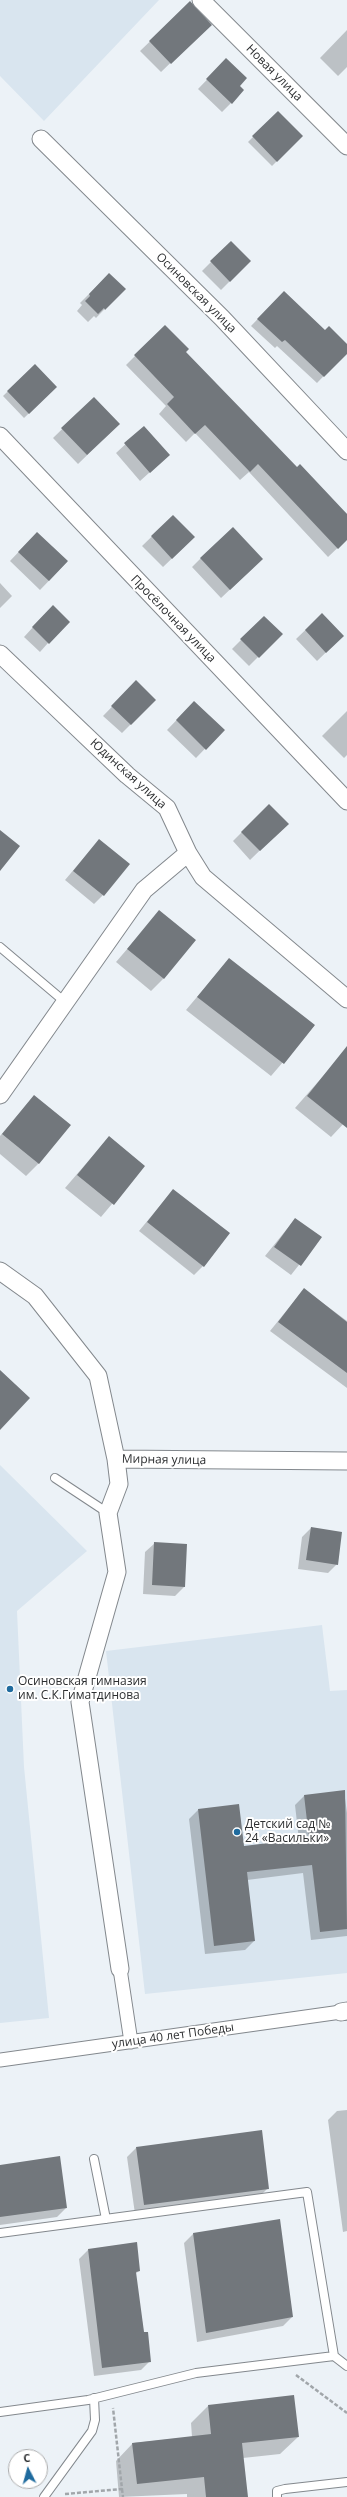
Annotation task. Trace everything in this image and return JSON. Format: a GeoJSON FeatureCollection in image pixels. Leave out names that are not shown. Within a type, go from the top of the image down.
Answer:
{"type":"FeatureCollection","features":[{"type":"Feature","properties":{"kind":"street","name":"Новая улица"},"geometry":{"type":"LineString","coordinates":[[201,0],[347,146]]}},
{"type":"Feature","properties":{"kind":"street","name":"Осиновская улица"},"geometry":{"type":"LineString","coordinates":[[41,139],[222,318],[347,451]]}},
{"type":"Feature","properties":{"kind":"street","name":"Просёлочная улица"},"geometry":{"type":"LineString","coordinates":[[0,436],[347,801]]}},
{"type":"Feature","properties":{"kind":"street","name":"Юдинская улица"},"geometry":{"type":"LineString","coordinates":[[0,654],[127,775],[167,808],[188,853],[202,877],[347,999]]}},
{"type":"Feature","properties":{"kind":"street"},"geometry":{"type":"LineString","coordinates":[[0,1095],[144,890],[188,853]]}},
{"type":"Feature","properties":{"kind":"street","name":"Мирная улица"},"geometry":{"type":"LineString","coordinates":[[0,1271],[35,1296],[98,1376],[116,1459],[347,1461]]}},
{"type":"Feature","properties":{"kind":"street"},"geometry":{"type":"LineString","coordinates":[[116,1459],[119,1484],[108,1513],[117,1572],[80,1702],[131,2042]]}},
{"type":"Feature","properties":{"kind":"street","name":"улица 40 лет Победы"},"geometry":{"type":"LineString","coordinates":[[0,2060],[344,2012]]}},
{"type":"Feature","properties":{"kind":"lane"},"geometry":{"type":"LineString","coordinates":[[0,947],[65,1002]]}},
{"type":"Feature","properties":{"kind":"lane"},"geometry":{"type":"LineString","coordinates":[[55,1478],[108,1513]]}},
{"type":"Feature","properties":{"kind":"lane"},"geometry":{"type":"LineString","coordinates":[[94,2159],[106,2219]]}},
{"type":"Feature","properties":{"kind":"lane"},"geometry":{"type":"LineString","coordinates":[[0,2233],[307,2192],[334,2356],[347,2366]]}},
{"type":"Feature","properties":{"kind":"lane"},"geometry":{"type":"LineString","coordinates":[[0,2412],[94,2398],[196,2373],[334,2356]]}},
{"type":"Feature","properties":{"kind":"lane"},"geometry":{"type":"LineString","coordinates":[[45,2497],[92,2431],[95,2420],[94,2398]]}},
{"type":"Feature","properties":{"kind":"lane"},"geometry":{"type":"LineString","coordinates":[[277,2497],[278,2491],[285,2489],[347,2482]]}},
{"type":"Feature","properties":{"kind":"path"},"geometry":{"type":"LineString","coordinates":[[279,2363],[347,2413]]}},
{"type":"Feature","properties":{"kind":"path"},"geometry":{"type":"LineString","coordinates":[[112,2394],[123,2497]]}},
{"type":"Feature","properties":{"kind":"path"},"geometry":{"type":"LineString","coordinates":[[45,2497],[122,2489]]}},
{"type":"Feature","properties":{"kind":"shaded area"},"geometry":{"type":"Polygon","coordinates":[[[0,0],[159,0],[44,121],[0,76],[0,0]]]}},
{"type":"Feature","properties":{"kind":"shaded area","name":"Осиновская гимназия им. С.К.Гиматдинова"},"geometry":{"type":"Polygon","coordinates":[[[0,1465],[87,1551],[17,1611],[24,1767],[49,2018],[0,2023],[0,1465]]]}},
{"type":"Feature","properties":{"kind":"shaded area","name":"Детский сад № 24 «Васильки»"},"geometry":{"type":"Polygon","coordinates":[[[322,1625],[330,1691],[347,1690],[347,1973],[145,1994],[106,1651],[322,1625]]]}},
{"type":"Feature","properties":{"kind":"building"},"geometry":{"type":"Polygon","coordinates":[[[190,1],[212,25],[171,64],[149,41],[190,1]]]}},
{"type":"Feature","properties":{"kind":"building"},"geometry":{"type":"Polygon","coordinates":[[[226,58],[247,78],[240,86],[244,90],[232,104],[206,79],[226,58]]]}},
{"type":"Feature","properties":{"kind":"building"},"geometry":{"type":"Polygon","coordinates":[[[278,111],[303,136],[277,162],[252,136],[278,111]]]}},
{"type":"Feature","properties":{"kind":"building"},"geometry":{"type":"Polygon","coordinates":[[[231,241],[251,261],[230,282],[210,261],[231,241]]]}},
{"type":"Feature","properties":{"kind":"building"},"geometry":{"type":"Polygon","coordinates":[[[109,273],[126,289],[105,310],[104,308],[98,314],[85,301],[90,296],[89,294],[109,273]]]}},
{"type":"Feature","properties":{"kind":"building"},"geometry":{"type":"Polygon","coordinates":[[[284,291],[325,330],[329,326],[347,344],[347,354],[324,377],[285,340],[282,342],[257,319],[284,291]]]}},
{"type":"Feature","properties":{"kind":"building"},"geometry":{"type":"Polygon","coordinates":[[[165,325],[189,349],[186,352],[297,467],[300,464],[347,514],[347,540],[338,549],[258,464],[250,472],[205,425],[195,434],[167,404],[174,397],[134,355],[165,325]]]}},
{"type":"Feature","properties":{"kind":"building"},"geometry":{"type":"Polygon","coordinates":[[[35,364],[57,387],[29,414],[7,391],[35,364]]]}},
{"type":"Feature","properties":{"kind":"building"},"geometry":{"type":"Polygon","coordinates":[[[94,397],[120,424],[87,455],[61,428],[94,397]]]}},
{"type":"Feature","properties":{"kind":"building"},"geometry":{"type":"Polygon","coordinates":[[[144,426],[170,455],[150,473],[124,443],[144,426]]]}},
{"type":"Feature","properties":{"kind":"building"},"geometry":{"type":"Polygon","coordinates":[[[173,515],[195,537],[172,559],[151,536],[173,515]]]}},
{"type":"Feature","properties":{"kind":"building"},"geometry":{"type":"Polygon","coordinates":[[[233,527],[263,559],[230,590],[200,558],[233,527]]]}},
{"type":"Feature","properties":{"kind":"building"},"geometry":{"type":"Polygon","coordinates":[[[37,532],[68,561],[49,581],[18,552],[37,532]]]}},
{"type":"Feature","properties":{"kind":"building"},"geometry":{"type":"Polygon","coordinates":[[[53,605],[70,622],[49,644],[32,627],[53,605]]]}},
{"type":"Feature","properties":{"kind":"building"},"geometry":{"type":"Polygon","coordinates":[[[322,613],[344,636],[326,653],[305,630],[322,613]]]}},
{"type":"Feature","properties":{"kind":"building"},"geometry":{"type":"Polygon","coordinates":[[[264,616],[283,634],[259,658],[240,639],[264,616]]]}},
{"type":"Feature","properties":{"kind":"building"},"geometry":{"type":"Polygon","coordinates":[[[136,680],[156,700],[131,725],[111,706],[136,680]]]}},
{"type":"Feature","properties":{"kind":"building"},"geometry":{"type":"Polygon","coordinates":[[[194,701],[225,730],[206,750],[176,720],[194,701]]]}},
{"type":"Feature","properties":{"kind":"building"},"geometry":{"type":"Polygon","coordinates":[[[269,804],[289,824],[260,851],[241,832],[269,804]]]}},
{"type":"Feature","properties":{"kind":"building"},"geometry":{"type":"Polygon","coordinates":[[[0,830],[20,846],[0,871],[0,830]]]}},
{"type":"Feature","properties":{"kind":"building"},"geometry":{"type":"Polygon","coordinates":[[[99,839],[130,864],[104,896],[73,871],[99,839]]]}},
{"type":"Feature","properties":{"kind":"building"},"geometry":{"type":"Polygon","coordinates":[[[159,910],[196,940],[164,979],[127,949],[159,910]]]}},
{"type":"Feature","properties":{"kind":"building"},"geometry":{"type":"Polygon","coordinates":[[[229,958],[315,1025],[284,1064],[197,997],[229,958]]]}},
{"type":"Feature","properties":{"kind":"building"},"geometry":{"type":"Polygon","coordinates":[[[347,1046],[347,1128],[307,1096],[347,1046]]]}},
{"type":"Feature","properties":{"kind":"building"},"geometry":{"type":"Polygon","coordinates":[[[34,1095],[71,1125],[39,1164],[2,1134],[34,1095]]]}},
{"type":"Feature","properties":{"kind":"building"},"geometry":{"type":"Polygon","coordinates":[[[109,1136],[145,1166],[114,1205],[77,1175],[109,1136]]]}},
{"type":"Feature","properties":{"kind":"building"},"geometry":{"type":"Polygon","coordinates":[[[173,1189],[230,1233],[204,1267],[147,1222],[173,1189]]]}},
{"type":"Feature","properties":{"kind":"building"},"geometry":{"type":"Polygon","coordinates":[[[295,1218],[322,1237],[301,1266],[274,1247],[295,1218]]]}},
{"type":"Feature","properties":{"kind":"building"},"geometry":{"type":"Polygon","coordinates":[[[304,1288],[347,1322],[347,1373],[278,1322],[304,1288]]]}},
{"type":"Feature","properties":{"kind":"building"},"geometry":{"type":"Polygon","coordinates":[[[0,1370],[30,1398],[0,1430],[0,1370]]]}},
{"type":"Feature","properties":{"kind":"building"},"geometry":{"type":"Polygon","coordinates":[[[311,1527],[342,1532],[338,1565],[306,1560],[311,1527]]]}},
{"type":"Feature","properties":{"kind":"building"},"geometry":{"type":"Polygon","coordinates":[[[154,1542],[187,1544],[185,1587],[152,1585],[154,1542]]]}},
{"type":"Feature","properties":{"kind":"building"},"geometry":{"type":"Polygon","coordinates":[[[345,1790],[347,1929],[320,1932],[312,1865],[247,1872],[255,1941],[214,1946],[198,1809],[239,1804],[244,1846],[309,1838],[304,1795],[345,1790]]]}},
{"type":"Feature","properties":{"kind":"building"},"geometry":{"type":"Polygon","coordinates":[[[262,2130],[269,2189],[144,2205],[136,2147],[262,2130]]]}},
{"type":"Feature","properties":{"kind":"building"},"geometry":{"type":"Polygon","coordinates":[[[60,2156],[67,2208],[0,2217],[0,2165],[60,2156]]]}},
{"type":"Feature","properties":{"kind":"building"},"geometry":{"type":"Polygon","coordinates":[[[280,2219],[293,2317],[206,2333],[193,2233],[280,2219]]]}},
{"type":"Feature","properties":{"kind":"building"},"geometry":{"type":"Polygon","coordinates":[[[137,2242],[140,2271],[136,2272],[144,2332],[148,2332],[151,2362],[102,2368],[88,2249],[137,2242]]]}},
{"type":"Feature","properties":{"kind":"building"},"geometry":{"type":"Polygon","coordinates":[[[294,2395],[299,2437],[242,2443],[248,2497],[206,2497],[204,2477],[137,2484],[132,2443],[211,2434],[208,2405],[294,2395]]]}},
{"type":"Feature","properties":{"kind":"place","name":"Осиновская гимназия им. С.К.Гиматдинова"},"geometry":{"type":"Point","coordinates":[10,1689]}},
{"type":"Feature","properties":{"kind":"place","name":"Детский сад № 24 «Васильки»"},"geometry":{"type":"Point","coordinates":[237,1832]}}]}
